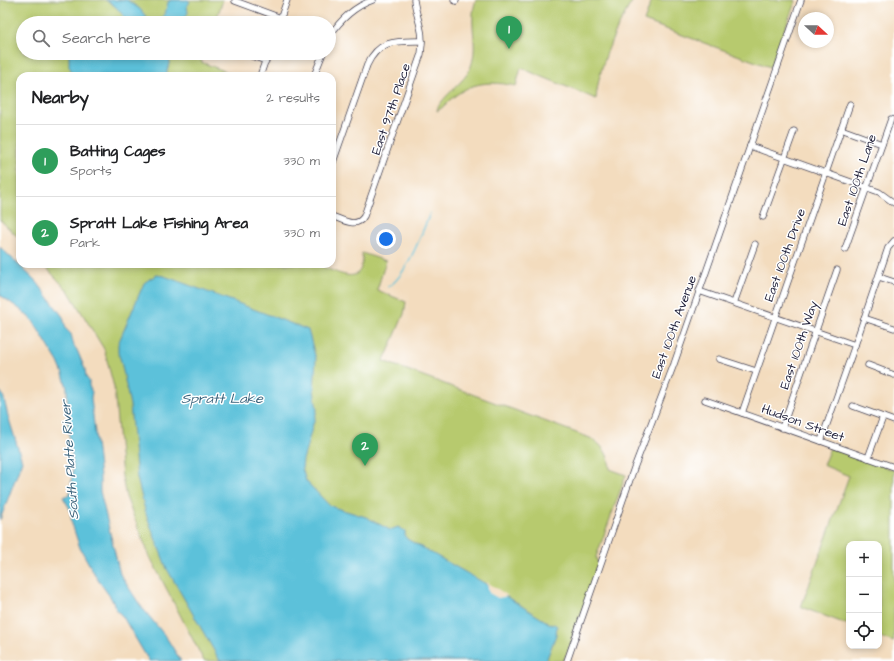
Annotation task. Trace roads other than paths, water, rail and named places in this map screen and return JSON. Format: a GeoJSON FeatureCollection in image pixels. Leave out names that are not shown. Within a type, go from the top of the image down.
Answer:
{"type":"FeatureCollection","features":[{"type":"Feature","properties":{"kind":"street"},"geometry":{"type":"LineString","coordinates":[[281,16],[287,0]]}},
{"type":"Feature","properties":{"kind":"street"},"geometry":{"type":"LineString","coordinates":[[336,28],[347,14],[372,0]]}},
{"type":"Feature","properties":{"kind":"street","name":"East 97th Place"},"geometry":{"type":"LineString","coordinates":[[336,217],[354,224],[360,221],[364,216],[418,66],[422,41],[421,28],[414,0]]}},
{"type":"Feature","properties":{"kind":"street","name":"East 100th Avenue"},"geometry":{"type":"LineString","coordinates":[[566,661],[634,468],[674,364],[801,0]]}},
{"type":"Feature","properties":{"kind":"street"},"geometry":{"type":"LineString","coordinates":[[235,1],[271,16]]}},
{"type":"Feature","properties":{"kind":"street"},"geometry":{"type":"LineString","coordinates":[[336,154],[367,65],[372,57],[381,47],[391,42],[422,41]]}},
{"type":"Feature","properties":{"kind":"street"},"geometry":{"type":"LineString","coordinates":[[262,72],[266,61],[263,60]]}},
{"type":"Feature","properties":{"kind":"street"},"geometry":{"type":"LineString","coordinates":[[315,72],[320,60]]}},
{"type":"Feature","properties":{"kind":"street","name":"East 100th Drive"},"geometry":{"type":"LineString","coordinates":[[742,413],[774,317],[850,104]]}},
{"type":"Feature","properties":{"kind":"street","name":"East 100th Lane"},"geometry":{"type":"LineString","coordinates":[[845,249],[891,119]]}},
{"type":"Feature","properties":{"kind":"street"},"geometry":{"type":"LineString","coordinates":[[841,129],[882,144]]}},
{"type":"Feature","properties":{"kind":"street"},"geometry":{"type":"LineString","coordinates":[[763,217],[794,131]]}},
{"type":"Feature","properties":{"kind":"street"},"geometry":{"type":"LineString","coordinates":[[750,146],[884,194],[894,203]]}},
{"type":"Feature","properties":{"kind":"street"},"geometry":{"type":"LineString","coordinates":[[820,441],[888,248],[894,240]]}},
{"type":"Feature","properties":{"kind":"street"},"geometry":{"type":"LineString","coordinates":[[734,303],[755,244]]}},
{"type":"Feature","properties":{"kind":"street","name":"East 100th Way"},"geometry":{"type":"LineString","coordinates":[[782,428],[837,270]]}},
{"type":"Feature","properties":{"kind":"street"},"geometry":{"type":"LineString","coordinates":[[879,277],[894,282]]}},
{"type":"Feature","properties":{"kind":"street"},"geometry":{"type":"LineString","coordinates":[[699,291],[855,345]]}},
{"type":"Feature","properties":{"kind":"street"},"geometry":{"type":"LineString","coordinates":[[864,318],[894,328]]}},
{"type":"Feature","properties":{"kind":"street"},"geometry":{"type":"LineString","coordinates":[[719,359],[756,371]]}},
{"type":"Feature","properties":{"kind":"street"},"geometry":{"type":"LineString","coordinates":[[868,365],[894,375]]}},
{"type":"Feature","properties":{"kind":"street","name":"Hudson Street"},"geometry":{"type":"LineString","coordinates":[[705,400],[894,467]]}},
{"type":"Feature","properties":{"kind":"street"},"geometry":{"type":"LineString","coordinates":[[853,406],[894,421]]}},
{"type":"Feature","properties":{"kind":"street"},"geometry":{"type":"LineString","coordinates":[[868,458],[883,417]]}},
{"type":"Feature","properties":{"kind":"water"},"geometry":{"type":"Polygon","coordinates":[[[105,0],[127,0],[140,9],[146,16],[123,16],[112,4],[105,0]]]}},
{"type":"Feature","properties":{"kind":"water"},"geometry":{"type":"Polygon","coordinates":[[[171,0],[188,0],[190,2],[187,6],[188,13],[186,16],[163,16],[168,2],[171,0]]]}},
{"type":"Feature","properties":{"kind":"water"},"geometry":{"type":"Polygon","coordinates":[[[69,60],[170,60],[167,72],[72,72],[69,66],[69,60]]]}},
{"type":"Feature","properties":{"kind":"water"},"geometry":{"type":"Polygon","coordinates":[[[0,247],[16,262],[16,268],[22,268],[37,282],[63,317],[66,329],[71,334],[74,346],[85,369],[86,377],[89,381],[89,386],[92,392],[91,398],[100,477],[100,491],[120,574],[140,605],[166,637],[181,661],[149,661],[123,617],[116,609],[111,598],[98,580],[80,548],[72,524],[70,509],[63,497],[70,494],[73,466],[68,427],[67,388],[63,374],[58,362],[33,321],[21,310],[0,295],[0,247]]]}},
{"type":"Feature","properties":{"kind":"water","name":"Spratt Lake"},"geometry":{"type":"Polygon","coordinates":[[[157,275],[164,276],[308,330],[316,359],[314,390],[317,410],[303,460],[302,468],[306,481],[328,504],[333,507],[366,517],[390,530],[398,527],[405,531],[405,536],[407,539],[486,584],[552,625],[554,624],[557,626],[556,635],[546,661],[220,661],[167,569],[146,514],[137,478],[130,405],[118,353],[118,344],[144,283],[157,275]]]}},
{"type":"Feature","properties":{"kind":"water"},"geometry":{"type":"Polygon","coordinates":[[[0,391],[3,395],[22,461],[0,520],[0,391]]]}},
{"type":"Feature","properties":{"kind":"waterway"},"geometry":{"type":"LineString","coordinates":[[388,287],[395,282],[413,254],[430,213]]}},
{"type":"Feature","properties":{"kind":"place","name":"Batting Cages"},"geometry":{"type":"Point","coordinates":[509,49]}},
{"type":"Feature","properties":{"kind":"place","name":"Spratt Lake Fishing Area"},"geometry":{"type":"Point","coordinates":[365,466]}},
{"type":"Feature","properties":{"kind":"water label","name":"South Platte River"},"geometry":{"type":"Point","coordinates":[70,460]}}]}
